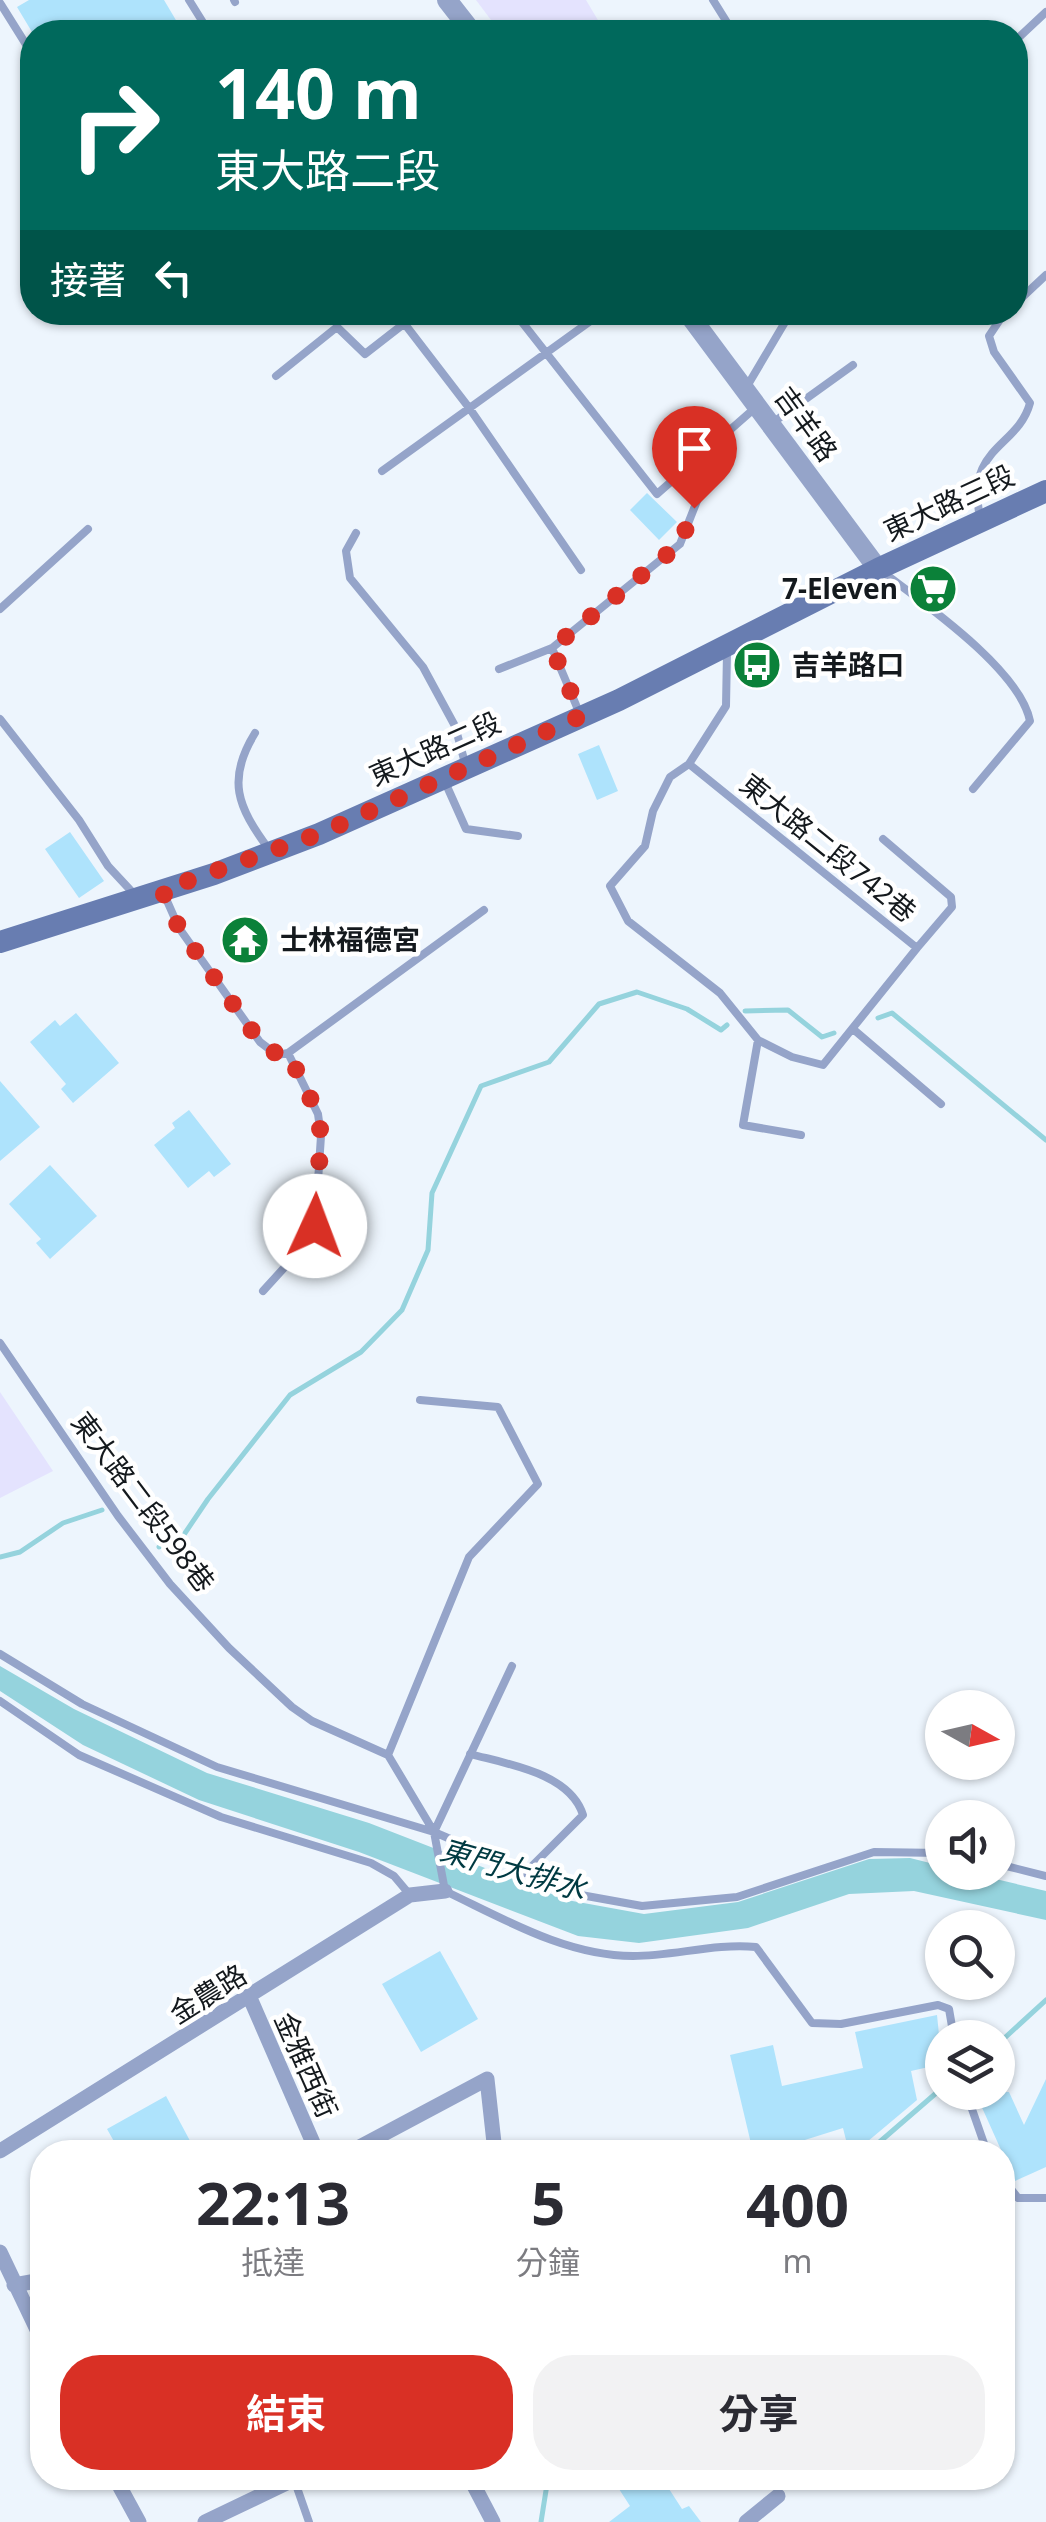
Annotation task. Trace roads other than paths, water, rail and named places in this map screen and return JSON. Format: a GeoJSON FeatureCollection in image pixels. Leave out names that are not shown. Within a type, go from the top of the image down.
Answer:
{"type":"FeatureCollection","features":[{"type":"Feature","properties":{"kind":"main road","name":"東大路三段"},"geometry":{"type":"LineString","coordinates":[[878,569],[1046,491]]}},
{"type":"Feature","properties":{"kind":"main road","name":"東大路二段"},"geometry":{"type":"LineString","coordinates":[[0,942],[270,852],[581,716],[878,569]]}},
{"type":"Feature","properties":{"kind":"street"},"geometry":{"type":"LineString","coordinates":[[446,0],[462,20]]}},
{"type":"Feature","properties":{"kind":"street","name":"吉羊路"},"geometry":{"type":"LineString","coordinates":[[697,325],[878,569]]}},
{"type":"Feature","properties":{"kind":"street","name":"金農路"},"geometry":{"type":"LineString","coordinates":[[0,2152],[410,1895],[445,1891]]}},
{"type":"Feature","properties":{"kind":"street","name":"金雅西街"},"geometry":{"type":"LineString","coordinates":[[250,1998],[312,2140]]}},
{"type":"Feature","properties":{"kind":"street"},"geometry":{"type":"LineString","coordinates":[[373,2140],[487,2079],[495,2140]]}},
{"type":"Feature","properties":{"kind":"street"},"geometry":{"type":"LineString","coordinates":[[0,2252],[7,2287],[30,2322]]}},
{"type":"Feature","properties":{"kind":"street"},"geometry":{"type":"LineString","coordinates":[[121,2490],[138,2522]]}},
{"type":"Feature","properties":{"kind":"street"},"geometry":{"type":"LineString","coordinates":[[205,2522],[271,2490]]}},
{"type":"Feature","properties":{"kind":"street"},"geometry":{"type":"LineString","coordinates":[[476,2490],[493,2522]]}},
{"type":"Feature","properties":{"kind":"street"},"geometry":{"type":"LineString","coordinates":[[746,2522],[778,2496]]}},
{"type":"Feature","properties":{"kind":"lane"},"geometry":{"type":"LineString","coordinates":[[0,2],[20,34]]}},
{"type":"Feature","properties":{"kind":"lane"},"geometry":{"type":"LineString","coordinates":[[276,376],[337,327],[365,354],[401,325]]}},
{"type":"Feature","properties":{"kind":"lane"},"geometry":{"type":"LineString","coordinates":[[406,325],[582,570]]}},
{"type":"Feature","properties":{"kind":"lane"},"geometry":{"type":"LineString","coordinates":[[524,325],[658,494],[723,436],[752,397],[785,325]]}},
{"type":"Feature","properties":{"kind":"lane"},"geometry":{"type":"LineString","coordinates":[[382,471],[585,325]]}},
{"type":"Feature","properties":{"kind":"lane"},"geometry":{"type":"LineString","coordinates":[[981,521],[976,499],[983,466],[1026,417],[1030,403],[994,352],[989,336],[997,325]]}},
{"type":"Feature","properties":{"kind":"lane"},"geometry":{"type":"LineString","coordinates":[[772,424],[853,365]]}},
{"type":"Feature","properties":{"kind":"lane"},"geometry":{"type":"LineString","coordinates":[[498,669],[552,648],[680,544],[723,436]]}},
{"type":"Feature","properties":{"kind":"lane"},"geometry":{"type":"LineString","coordinates":[[0,609],[88,529]]}},
{"type":"Feature","properties":{"kind":"lane"},"geometry":{"type":"LineString","coordinates":[[356,533],[346,551],[350,578],[423,667],[455,726],[467,768]]}},
{"type":"Feature","properties":{"kind":"lane"},"geometry":{"type":"LineString","coordinates":[[878,569],[950,622],[1026,701],[1030,721],[972,788]]}},
{"type":"Feature","properties":{"kind":"lane"},"geometry":{"type":"LineString","coordinates":[[727,645],[726,706],[689,764],[670,778],[653,811],[645,846],[610,886],[628,921],[720,993],[758,1040],[743,1125],[802,1135]]}},
{"type":"Feature","properties":{"kind":"lane"},"geometry":{"type":"LineString","coordinates":[[552,648],[581,716]]}},
{"type":"Feature","properties":{"kind":"lane"},"geometry":{"type":"LineString","coordinates":[[0,720],[80,820],[108,866],[137,898]]}},
{"type":"Feature","properties":{"kind":"lane"},"geometry":{"type":"LineString","coordinates":[[255,733],[247,746],[238,792],[240,806],[270,852]]}},
{"type":"Feature","properties":{"kind":"lane","name":"東大路二段742巷"},"geometry":{"type":"LineString","coordinates":[[689,764],[917,948],[823,1064],[792,1057],[758,1040]]}},
{"type":"Feature","properties":{"kind":"lane"},"geometry":{"type":"LineString","coordinates":[[444,778],[466,829],[518,836]]}},
{"type":"Feature","properties":{"kind":"lane"},"geometry":{"type":"LineString","coordinates":[[883,838],[951,897],[952,907],[917,948]]}},
{"type":"Feature","properties":{"kind":"lane"},"geometry":{"type":"LineString","coordinates":[[162,890],[179,928],[260,1042],[277,1054],[288,1053],[484,910]]}},
{"type":"Feature","properties":{"kind":"lane"},"geometry":{"type":"LineString","coordinates":[[854,1029],[941,1104]]}},
{"type":"Feature","properties":{"kind":"lane"},"geometry":{"type":"LineString","coordinates":[[263,1291],[304,1246],[315,1226],[321,1136],[318,1114],[288,1053]]}},
{"type":"Feature","properties":{"kind":"lane","name":"東大路二段598巷"},"geometry":{"type":"LineString","coordinates":[[0,1343],[118,1516],[170,1584],[230,1648],[292,1708],[335,1733],[388,1754]]}},
{"type":"Feature","properties":{"kind":"lane"},"geometry":{"type":"LineString","coordinates":[[420,1400],[498,1407],[538,1484],[469,1557],[388,1754],[434,1832],[445,1891],[547,1939],[590,1952],[633,1956],[756,1947],[812,2023],[841,2024],[938,2005],[949,2009],[951,2020]]}},
{"type":"Feature","properties":{"kind":"lane"},"geometry":{"type":"LineString","coordinates":[[0,1654],[82,1704],[218,1767],[434,1832],[581,1895],[642,1906],[737,1897],[874,1852],[925,1853]]}},
{"type":"Feature","properties":{"kind":"lane"},"geometry":{"type":"LineString","coordinates":[[434,1832],[512,1666]]}},
{"type":"Feature","properties":{"kind":"lane"},"geometry":{"type":"LineString","coordinates":[[0,1701],[79,1754],[221,1816],[371,1863],[394,1876],[410,1895]]}},
{"type":"Feature","properties":{"kind":"lane"},"geometry":{"type":"LineString","coordinates":[[470,1754],[530,1772],[562,1786],[578,1799],[584,1815],[526,1873]]}},
{"type":"Feature","properties":{"kind":"lane"},"geometry":{"type":"LineString","coordinates":[[1015,1868],[1046,1876]]}},
{"type":"Feature","properties":{"kind":"lane"},"geometry":{"type":"LineString","coordinates":[[972,2110],[983,2140]]}},
{"type":"Feature","properties":{"kind":"lane"},"geometry":{"type":"LineString","coordinates":[[1015,2194],[1018,2198],[1046,2198]]}},
{"type":"Feature","properties":{"kind":"lane"},"geometry":{"type":"LineString","coordinates":[[300,2490],[309,2522]]}},
{"type":"Feature","properties":{"kind":"waterway"},"geometry":{"type":"LineString","coordinates":[[159,1547],[181,1539],[290,1395],[361,1352],[402,1310],[428,1250],[432,1193],[481,1086],[549,1062],[599,1004],[637,992],[687,1009],[721,1030],[727,1025]]}},
{"type":"Feature","properties":{"kind":"waterway"},"geometry":{"type":"LineString","coordinates":[[745,1011],[788,1010],[822,1037],[834,1033]]}},
{"type":"Feature","properties":{"kind":"waterway"},"geometry":{"type":"LineString","coordinates":[[878,1018],[892,1013],[1046,1140]]}},
{"type":"Feature","properties":{"kind":"waterway"},"geometry":{"type":"LineString","coordinates":[[0,1557],[20,1552],[63,1523],[102,1510]]}},
{"type":"Feature","properties":{"kind":"waterway"},"geometry":{"type":"LineString","coordinates":[[1015,2028],[1046,2000]]}},
{"type":"Feature","properties":{"kind":"waterway"},"geometry":{"type":"LineString","coordinates":[[882,2140],[925,2103]]}},
{"type":"Feature","properties":{"kind":"waterway"},"geometry":{"type":"LineString","coordinates":[[541,2522],[546,2490]]}},
{"type":"Feature","properties":{"kind":"place","name":"7-Eleven"},"geometry":{"type":"Point","coordinates":[933,589]}},
{"type":"Feature","properties":{"kind":"place","name":"吉羊路口"},"geometry":{"type":"Point","coordinates":[757,665]}},
{"type":"Feature","properties":{"kind":"place","name":"士林福德宮"},"geometry":{"type":"Point","coordinates":[245,940]}},
{"type":"Feature","properties":{"kind":"water label","name":"東門大排水"},"geometry":{"type":"Point","coordinates":[513,1870]}}]}
